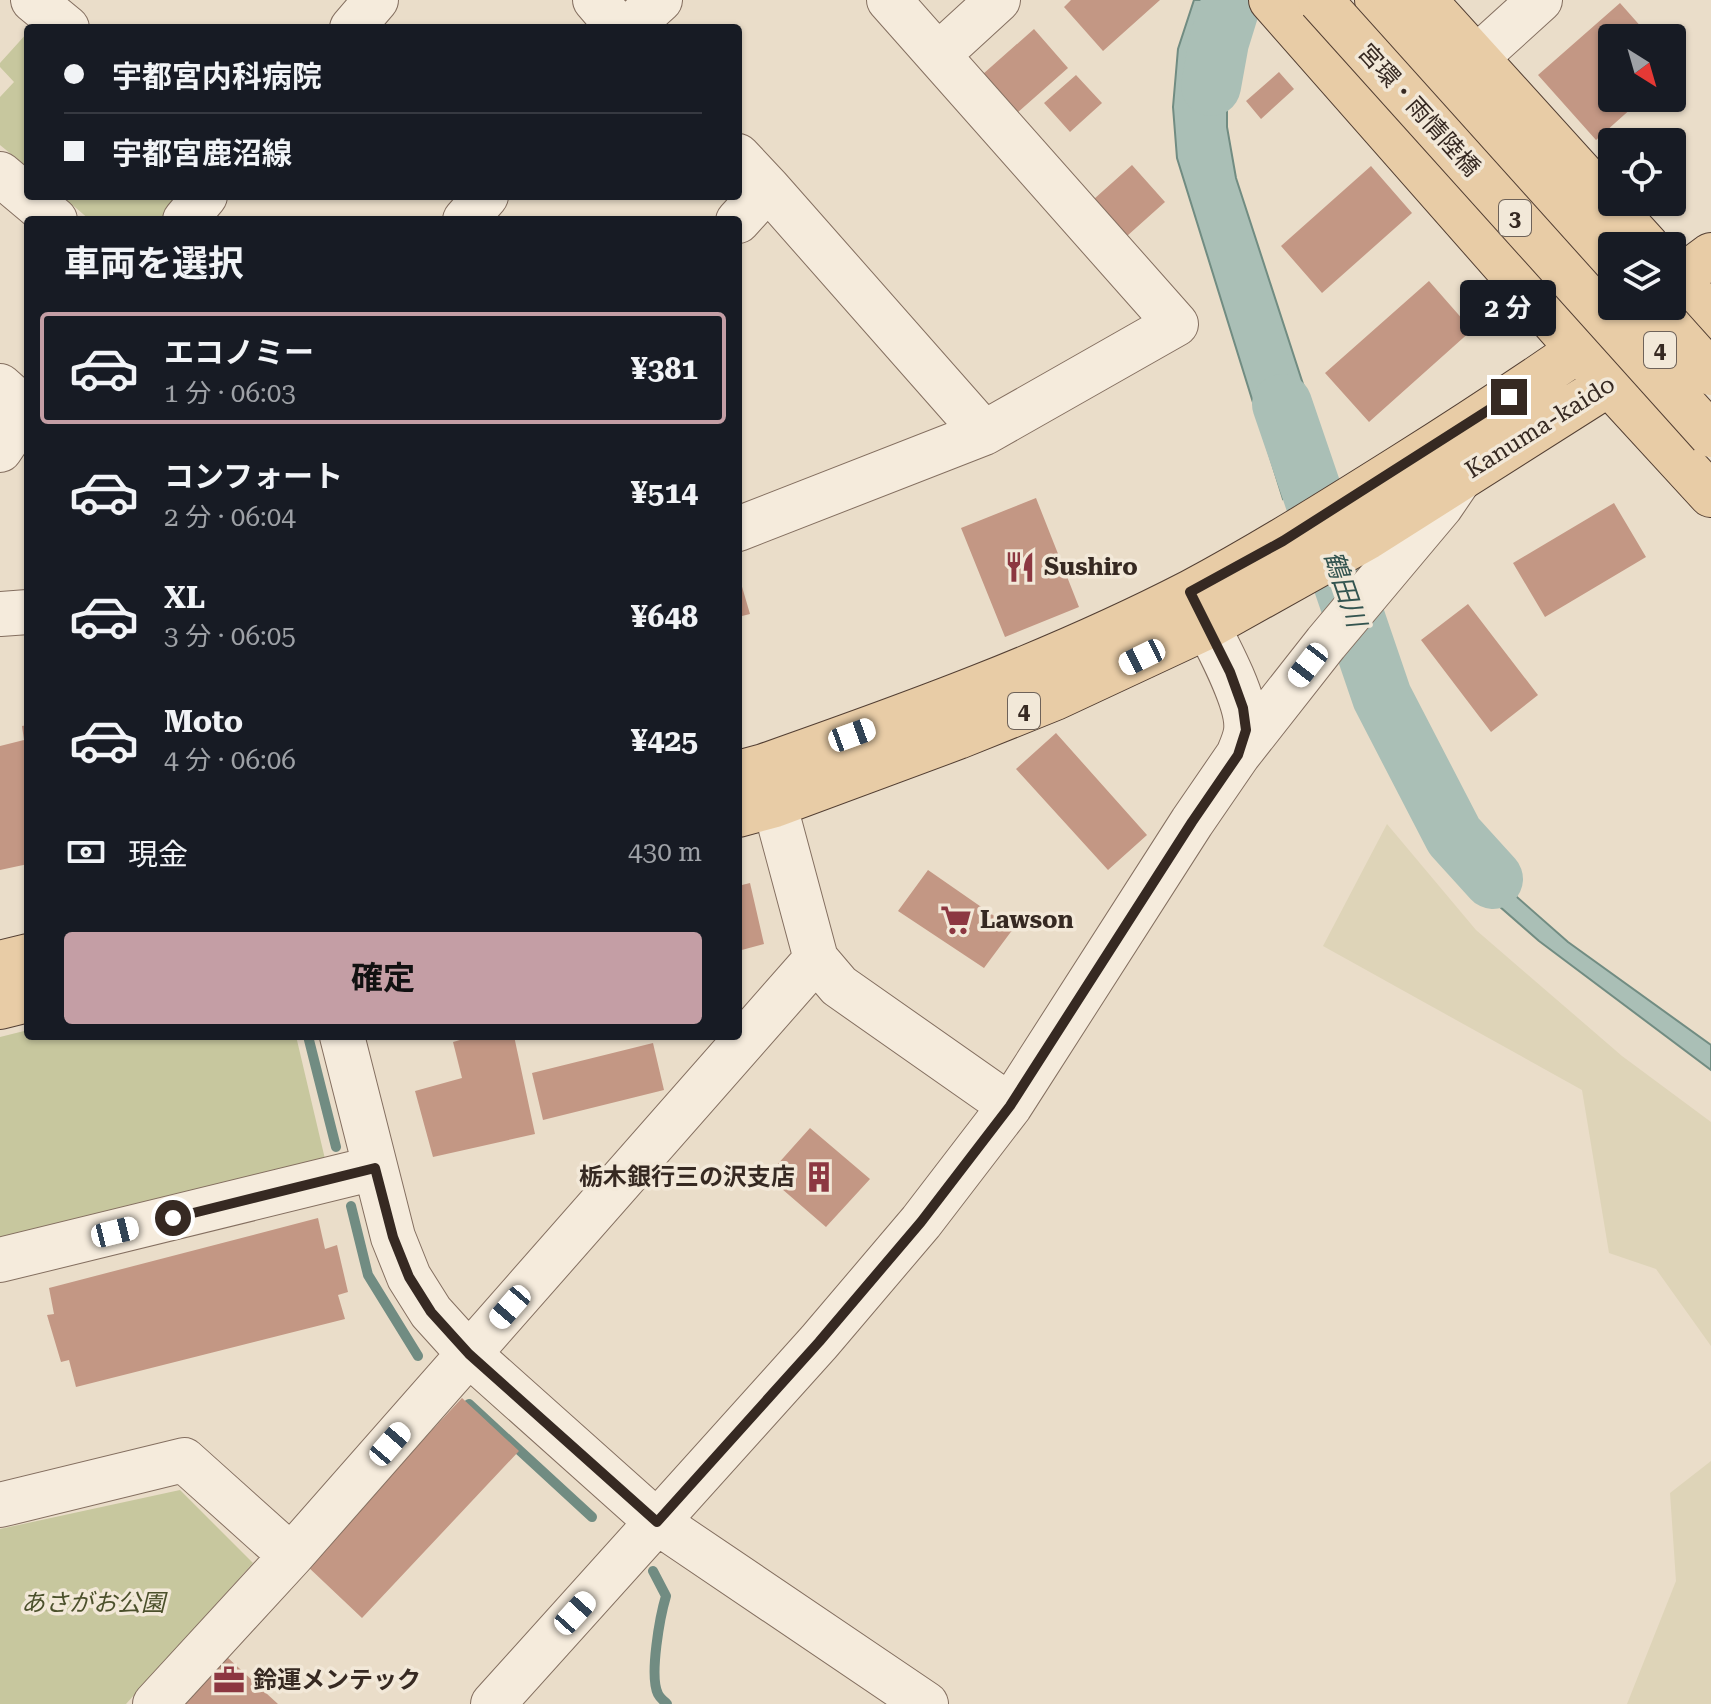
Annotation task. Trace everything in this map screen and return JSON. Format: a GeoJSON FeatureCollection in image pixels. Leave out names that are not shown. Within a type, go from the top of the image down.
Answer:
{"type":"FeatureCollection","features":[{"type":"Feature","properties":{"kind":"main road","name":"3"},"geometry":{"type":"LineString","coordinates":[[1271,0],[1609,384],[1711,495]]}},
{"type":"Feature","properties":{"kind":"main road","name":"宮環・雨情陸橋"},"geometry":{"type":"LineString","coordinates":[[1320,0],[1711,435]]}},
{"type":"Feature","properties":{"kind":"main road","name":"宮環・雨情陸橋"},"geometry":{"type":"LineString","coordinates":[[1377,0],[1598,246]]}},
{"type":"Feature","properties":{"kind":"main road"},"geometry":{"type":"LineString","coordinates":[[1424,0],[1634,232]]}},
{"type":"Feature","properties":{"kind":"main road"},"geometry":{"type":"LineString","coordinates":[[1686,290],[1711,316]]}},
{"type":"Feature","properties":{"kind":"main road"},"geometry":{"type":"LineString","coordinates":[[1686,305],[1711,373]]}},
{"type":"Feature","properties":{"kind":"main road","name":"Kanuma-kaido"},"geometry":{"type":"LineString","coordinates":[[1360,517],[1459,479],[1711,316]]}},
{"type":"Feature","properties":{"kind":"main road","name":"4"},"geometry":{"type":"LineString","coordinates":[[754,790],[941,703],[1025,670],[1198,610],[1360,517],[1622,320]]}},
{"type":"Feature","properties":{"kind":"main road"},"geometry":{"type":"LineString","coordinates":[[0,963],[24,957]]}},
{"type":"Feature","properties":{"kind":"main road"},"geometry":{"type":"LineString","coordinates":[[0,1007],[24,1001]]}},
{"type":"Feature","properties":{"kind":"street"},"geometry":{"type":"LineString","coordinates":[[33,0],[62,24]]}},
{"type":"Feature","properties":{"kind":"street"},"geometry":{"type":"LineString","coordinates":[[595,0],[616,24]]}},
{"type":"Feature","properties":{"kind":"street"},"geometry":{"type":"LineString","coordinates":[[633,24],[660,0]]}},
{"type":"Feature","properties":{"kind":"street"},"geometry":{"type":"LineString","coordinates":[[742,527],[984,433],[1176,324],[889,0]]}},
{"type":"Feature","properties":{"kind":"street"},"geometry":{"type":"LineString","coordinates":[[938,55],[998,0]]}},
{"type":"Feature","properties":{"kind":"street"},"geometry":{"type":"LineString","coordinates":[[1476,58],[1540,0]]}},
{"type":"Feature","properties":{"kind":"street"},"geometry":{"type":"LineString","coordinates":[[742,160],[984,433]]}},
{"type":"Feature","properties":{"kind":"street"},"geometry":{"type":"LineString","coordinates":[[0,174],[24,194]]}},
{"type":"Feature","properties":{"kind":"street"},"geometry":{"type":"LineString","coordinates":[[742,217],[768,188]]}},
{"type":"Feature","properties":{"kind":"street"},"geometry":{"type":"LineString","coordinates":[[31,200],[50,216]]}},
{"type":"Feature","properties":{"kind":"street"},"geometry":{"type":"LineString","coordinates":[[188,216],[202,200]]}},
{"type":"Feature","properties":{"kind":"street"},"geometry":{"type":"LineString","coordinates":[[468,216],[482,200]]}},
{"type":"Feature","properties":{"kind":"street"},"geometry":{"type":"LineString","coordinates":[[0,386],[24,406]]}},
{"type":"Feature","properties":{"kind":"street"},"geometry":{"type":"LineString","coordinates":[[0,450],[24,415]]}},
{"type":"Feature","properties":{"kind":"street"},"geometry":{"type":"LineString","coordinates":[[493,1704],[819,1342],[921,1222],[1010,1106],[1238,755],[1326,643],[1441,506],[1459,479]]}},
{"type":"Feature","properties":{"kind":"street"},"geometry":{"type":"LineString","coordinates":[[1198,610],[1230,672],[1243,708],[1246,730],[1238,755]]}},
{"type":"Feature","properties":{"kind":"street"},"geometry":{"type":"LineString","coordinates":[[0,614],[24,612]]}},
{"type":"Feature","properties":{"kind":"street"},"geometry":{"type":"LineString","coordinates":[[754,790],[816,959],[839,986],[1010,1106]]}},
{"type":"Feature","properties":{"kind":"street"},"geometry":{"type":"LineString","coordinates":[[155,1704],[291,1556],[816,959]]}},
{"type":"Feature","properties":{"kind":"street"},"geometry":{"type":"LineString","coordinates":[[343,1040],[393,1237],[409,1277],[431,1312],[469,1354],[657,1522],[926,1704]]}},
{"type":"Feature","properties":{"kind":"street"},"geometry":{"type":"LineString","coordinates":[[0,1260],[375,1168]]}},
{"type":"Feature","properties":{"kind":"street"},"geometry":{"type":"LineString","coordinates":[[0,1505],[184,1460],[291,1556]]}},
{"type":"Feature","properties":{"kind":"shaded area"},"geometry":{"type":"Polygon","coordinates":[[[1194,0],[1225,0],[1241,17],[1227,85],[1227,127],[1236,178],[1330,467],[1283,499],[1177,158],[1173,107],[1178,49],[1194,0]]]}},
{"type":"Feature","properties":{"kind":"shaded area"},"geometry":{"type":"Polygon","coordinates":[[[1372,633],[1401,744],[1457,836],[1492,875],[1568,942],[1711,1045],[1711,1070],[1539,941],[1483,892],[1426,819],[1386,747],[1349,659],[1372,633]]]}},
{"type":"Feature","properties":{"kind":"shaded area"},"geometry":{"type":"Polygon","coordinates":[[[1387,824],[1476,930],[1622,1056],[1711,1122],[1711,1346],[1656,1269],[1609,1253],[1582,1090],[1323,946],[1387,824]]]}},
{"type":"Feature","properties":{"kind":"shaded area"},"geometry":{"type":"Polygon","coordinates":[[[1711,1461],[1711,1704],[1627,1704],[1676,1581],[1670,1493],[1711,1461]]]}},
{"type":"Feature","properties":{"kind":"green space"},"geometry":{"type":"Polygon","coordinates":[[[24,36],[24,165],[0,145],[0,97],[14,82],[0,63],[24,36]]]}},
{"type":"Feature","properties":{"kind":"green space"},"geometry":{"type":"Polygon","coordinates":[[[67,200],[184,200],[170,216],[85,216],[67,200]]]}},
{"type":"Feature","properties":{"kind":"green space"},"geometry":{"type":"Polygon","coordinates":[[[24,1031],[24,1040],[297,1040],[325,1159],[0,1244],[0,1037],[24,1031]]]}},
{"type":"Feature","properties":{"kind":"green space","name":"あさがお公園"},"geometry":{"type":"Polygon","coordinates":[[[180,1490],[253,1563],[126,1704],[0,1704],[0,1529],[180,1490]]]}},
{"type":"Feature","properties":{"kind":"building"},"geometry":{"type":"Polygon","coordinates":[[[1071,0],[1160,0],[1103,51],[1064,7],[1071,0]]]}},
{"type":"Feature","properties":{"kind":"building"},"geometry":{"type":"Polygon","coordinates":[[[1620,3],[1639,24],[1598,24],[1598,112],[1627,112],[1609,128],[1598,128],[1596,140],[1538,75],[1620,3]]]}},
{"type":"Feature","properties":{"kind":"building"},"geometry":{"type":"Polygon","coordinates":[[[1034,29],[1068,68],[1017,113],[983,74],[1034,29]]]}},
{"type":"Feature","properties":{"kind":"building"},"geometry":{"type":"Polygon","coordinates":[[[1279,72],[1294,89],[1261,119],[1246,101],[1279,72]]]}},
{"type":"Feature","properties":{"kind":"building"},"geometry":{"type":"Polygon","coordinates":[[[1076,75],[1102,103],[1070,132],[1044,103],[1076,75]]]}},
{"type":"Feature","properties":{"kind":"building"},"geometry":{"type":"Polygon","coordinates":[[[1132,165],[1165,202],[1127,236],[1094,199],[1132,165]]]}},
{"type":"Feature","properties":{"kind":"building"},"geometry":{"type":"Polygon","coordinates":[[[1371,166],[1412,213],[1322,293],[1281,246],[1371,166]]]}},
{"type":"Feature","properties":{"kind":"building"},"geometry":{"type":"Polygon","coordinates":[[[1429,281],[1472,330],[1369,422],[1325,373],[1429,281]]]}},
{"type":"Feature","properties":{"kind":"building","name":"Sushiro"},"geometry":{"type":"Polygon","coordinates":[[[1036,498],[1079,607],[1005,637],[961,528],[1036,498]]]}},
{"type":"Feature","properties":{"kind":"building"},"geometry":{"type":"Polygon","coordinates":[[[1614,503],[1646,557],[1545,617],[1513,563],[1614,503]]]}},
{"type":"Feature","properties":{"kind":"building"},"geometry":{"type":"Polygon","coordinates":[[[742,587],[750,614],[742,616],[742,587]]]}},
{"type":"Feature","properties":{"kind":"building"},"geometry":{"type":"Polygon","coordinates":[[[1468,604],[1538,695],[1491,732],[1421,640],[1468,604]]]}},
{"type":"Feature","properties":{"kind":"building"},"geometry":{"type":"Polygon","coordinates":[[[1056,733],[1147,835],[1108,870],[1016,769],[1056,733]]]}},
{"type":"Feature","properties":{"kind":"building"},"geometry":{"type":"Polygon","coordinates":[[[24,740],[24,865],[0,870],[0,746],[24,740]]]}},
{"type":"Feature","properties":{"kind":"building","name":"Lawson"},"geometry":{"type":"Polygon","coordinates":[[[928,870],[1013,929],[984,968],[898,911],[928,870]]]}},
{"type":"Feature","properties":{"kind":"building"},"geometry":{"type":"Polygon","coordinates":[[[750,883],[764,944],[742,950],[742,885],[750,883]]]}},
{"type":"Feature","properties":{"kind":"building"},"geometry":{"type":"Polygon","coordinates":[[[515,1040],[535,1134],[433,1157],[415,1091],[462,1078],[453,1042],[515,1040]]]}},
{"type":"Feature","properties":{"kind":"building"},"geometry":{"type":"Polygon","coordinates":[[[653,1043],[664,1090],[543,1120],[532,1073],[653,1043]]]}},
{"type":"Feature","properties":{"kind":"building","name":"栃木銀行三の沢支店"},"geometry":{"type":"Polygon","coordinates":[[[810,1128],[870,1179],[826,1227],[767,1176],[810,1128]]]}},
{"type":"Feature","properties":{"kind":"building"},"geometry":{"type":"Polygon","coordinates":[[[318,1218],[325,1249],[337,1245],[348,1292],[338,1295],[345,1319],[76,1387],[69,1360],[61,1362],[47,1315],[54,1314],[49,1288],[318,1218]]]}},
{"type":"Feature","properties":{"kind":"building"},"geometry":{"type":"Polygon","coordinates":[[[462,1398],[519,1451],[362,1618],[306,1565],[462,1398]]]}},
{"type":"Feature","properties":{"kind":"building","name":"鈴運メンテック"},"geometry":{"type":"Polygon","coordinates":[[[227,1657],[278,1704],[184,1704],[227,1657]]]}},
{"type":"Feature","properties":{"kind":"waterway","name":"鶴田川"},"geometry":{"type":"LineString","coordinates":[[1211,86],[1219,42],[1232,0]]}},
{"type":"Feature","properties":{"kind":"waterway","name":"鶴田川"},"geometry":{"type":"LineString","coordinates":[[1282,404],[1382,697],[1454,836],[1493,879]]}},
{"type":"Feature","properties":{"kind":"waterway"},"geometry":{"type":"LineString","coordinates":[[309,1040],[336,1147]]}},
{"type":"Feature","properties":{"kind":"waterway"},"geometry":{"type":"LineString","coordinates":[[351,1206],[368,1275],[418,1356]]}},
{"type":"Feature","properties":{"kind":"waterway"},"geometry":{"type":"LineString","coordinates":[[469,1404],[592,1517]]}},
{"type":"Feature","properties":{"kind":"waterway"},"geometry":{"type":"LineString","coordinates":[[653,1571],[666,1596],[658,1631],[655,1674],[658,1694],[667,1704]]}},
{"type":"Feature","properties":{"kind":"place","name":"Sushiro"},"geometry":{"type":"Point","coordinates":[1020,567]}},
{"type":"Feature","properties":{"kind":"place","name":"Lawson"},"geometry":{"type":"Point","coordinates":[956,920]}},
{"type":"Feature","properties":{"kind":"place","name":"栃木銀行三の沢支店"},"geometry":{"type":"Point","coordinates":[819,1177]}},
{"type":"Feature","properties":{"kind":"place","name":"鈴運メンテック"},"geometry":{"type":"Point","coordinates":[229,1680]}},
{"type":"Feature","properties":{"kind":"route"},"geometry":{"type":"LineString","coordinates":[[173,1218],[375,1168],[393,1237],[409,1277],[431,1312],[469,1354],[657,1522],[819,1342],[921,1222],[1010,1106],[1238,755],[1246,730],[1243,708],[1230,672],[1190,592],[1283,541],[1509,397]]}}]}
